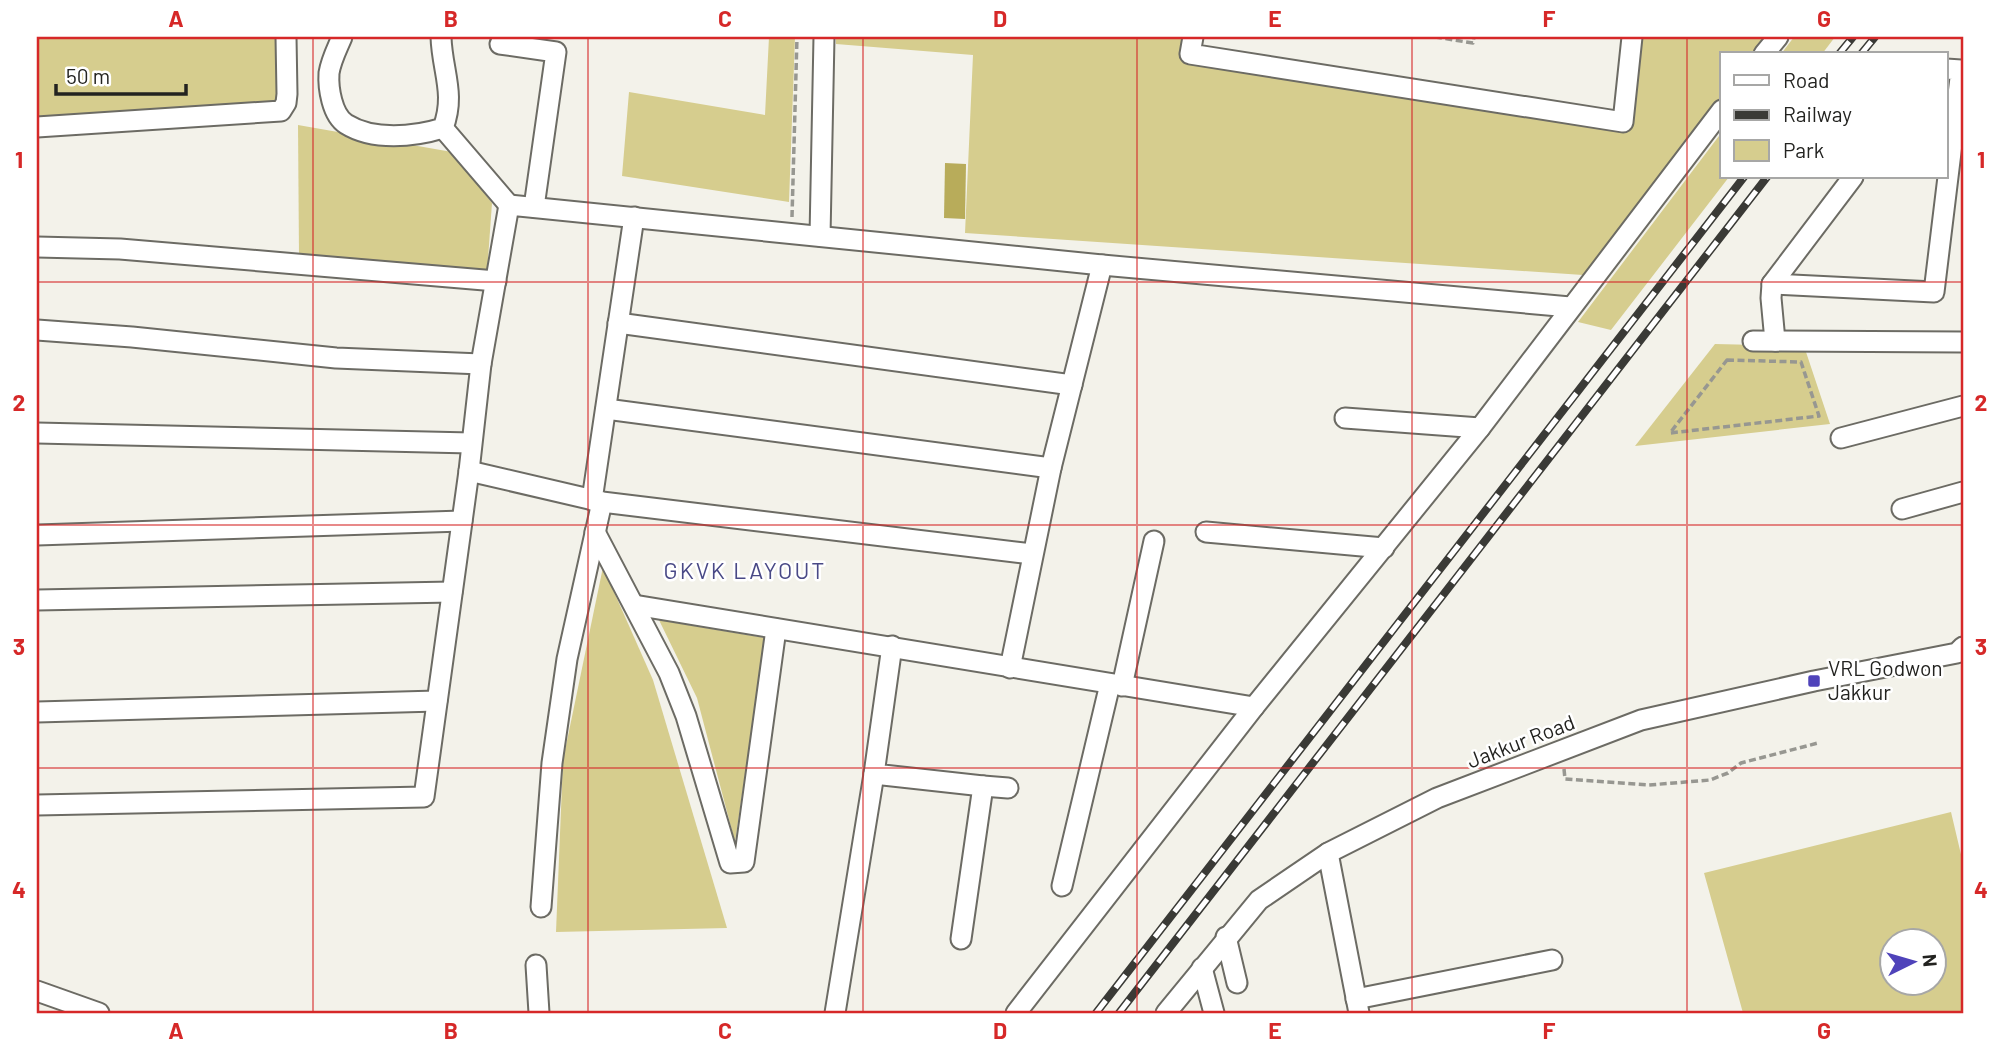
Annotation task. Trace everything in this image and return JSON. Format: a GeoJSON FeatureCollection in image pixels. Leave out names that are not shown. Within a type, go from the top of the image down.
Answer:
{"type":"FeatureCollection","features":[{"type":"Feature","properties":{"kind":"street"},"geometry":{"type":"LineString","coordinates":[[37,127],[281,111],[287,94],[286,37]]}},
{"type":"Feature","properties":{"kind":"street"},"geometry":{"type":"LineString","coordinates":[[342,37],[332,61],[329,86],[344,123],[365,131],[388,135],[417,134],[443,128]]}},
{"type":"Feature","properties":{"kind":"street"},"geometry":{"type":"LineString","coordinates":[[441,37],[442,62],[450,93],[443,128]]}},
{"type":"Feature","properties":{"kind":"street"},"geometry":{"type":"LineString","coordinates":[[820,236],[824,37]]}},
{"type":"Feature","properties":{"kind":"street"},"geometry":{"type":"LineString","coordinates":[[1193,37],[1190,54],[1623,122],[1632,37]]}},
{"type":"Feature","properties":{"kind":"street"},"geometry":{"type":"LineString","coordinates":[[1767,52],[1778,37]]}},
{"type":"Feature","properties":{"kind":"street"},"geometry":{"type":"LineString","coordinates":[[500,44],[556,52],[534,207]]}},
{"type":"Feature","properties":{"kind":"street"},"geometry":{"type":"LineString","coordinates":[[1948,69],[1961,70],[1948,177]]}},
{"type":"Feature","properties":{"kind":"street"},"geometry":{"type":"LineString","coordinates":[[1016,1013],[1254,707],[1480,428],[1720,113]]}},
{"type":"Feature","properties":{"kind":"street"},"geometry":{"type":"LineString","coordinates":[[443,128],[509,205],[1102,265],[1570,307]]}},
{"type":"Feature","properties":{"kind":"street"},"geometry":{"type":"LineString","coordinates":[[1775,341],[1772,284],[1852,178]]}},
{"type":"Feature","properties":{"kind":"street"},"geometry":{"type":"LineString","coordinates":[[1772,284],[1934,292],[1948,178]]}},
{"type":"Feature","properties":{"kind":"street"},"geometry":{"type":"LineString","coordinates":[[37,805],[424,797],[481,364],[509,205]]}},
{"type":"Feature","properties":{"kind":"street"},"geometry":{"type":"LineString","coordinates":[[541,907],[552,763],[565,672],[595,532],[606,409],[634,217]]}},
{"type":"Feature","properties":{"kind":"street"},"geometry":{"type":"LineString","coordinates":[[37,247],[120,248],[496,281]]}},
{"type":"Feature","properties":{"kind":"street"},"geometry":{"type":"LineString","coordinates":[[1010,668],[1051,468],[1102,265]]}},
{"type":"Feature","properties":{"kind":"street"},"geometry":{"type":"LineString","coordinates":[[618,323],[1072,385]]}},
{"type":"Feature","properties":{"kind":"street"},"geometry":{"type":"LineString","coordinates":[[37,330],[336,358],[481,364]]}},
{"type":"Feature","properties":{"kind":"street"},"geometry":{"type":"LineString","coordinates":[[1753,341],[1963,342]]}},
{"type":"Feature","properties":{"kind":"street"},"geometry":{"type":"LineString","coordinates":[[1841,438],[1963,406]]}},
{"type":"Feature","properties":{"kind":"street"},"geometry":{"type":"LineString","coordinates":[[606,409],[1051,468]]}},
{"type":"Feature","properties":{"kind":"street"},"geometry":{"type":"LineString","coordinates":[[1345,418],[1480,428]]}},
{"type":"Feature","properties":{"kind":"street"},"geometry":{"type":"LineString","coordinates":[[37,433],[471,443]]}},
{"type":"Feature","properties":{"kind":"street"},"geometry":{"type":"LineString","coordinates":[[469,471],[597,501],[1032,554]]}},
{"type":"Feature","properties":{"kind":"street"},"geometry":{"type":"LineString","coordinates":[[1902,509],[1963,492]]}},
{"type":"Feature","properties":{"kind":"street"},"geometry":{"type":"LineString","coordinates":[[37,535],[462,521]]}},
{"type":"Feature","properties":{"kind":"street"},"geometry":{"type":"LineString","coordinates":[[595,532],[669,674],[686,716],[730,863],[744,862],[776,629]]}},
{"type":"Feature","properties":{"kind":"street"},"geometry":{"type":"LineString","coordinates":[[1206,532],[1384,548]]}},
{"type":"Feature","properties":{"kind":"street"},"geometry":{"type":"LineString","coordinates":[[1062,886],[1154,541]]}},
{"type":"Feature","properties":{"kind":"street"},"geometry":{"type":"LineString","coordinates":[[37,600],[452,592]]}},
{"type":"Feature","properties":{"kind":"street"},"geometry":{"type":"LineString","coordinates":[[634,605],[1254,707]]}},
{"type":"Feature","properties":{"kind":"street"},"geometry":{"type":"LineString","coordinates":[[835,1013],[892,646]]}},
{"type":"Feature","properties":{"kind":"street","name":"Jakkur Road"},"geometry":{"type":"LineString","coordinates":[[1166,1013],[1259,900],[1328,853],[1437,798],[1641,720],[1814,681],[1957,653],[1963,647]]}},
{"type":"Feature","properties":{"kind":"street"},"geometry":{"type":"LineString","coordinates":[[37,712],[437,701]]}},
{"type":"Feature","properties":{"kind":"street"},"geometry":{"type":"LineString","coordinates":[[874,774],[1008,788]]}},
{"type":"Feature","properties":{"kind":"street"},"geometry":{"type":"LineString","coordinates":[[961,939],[983,786]]}},
{"type":"Feature","properties":{"kind":"street"},"geometry":{"type":"LineString","coordinates":[[1328,853],[1357,1006],[1552,960]]}},
{"type":"Feature","properties":{"kind":"street"},"geometry":{"type":"LineString","coordinates":[[1226,937],[1237,982]]}},
{"type":"Feature","properties":{"kind":"street"},"geometry":{"type":"LineString","coordinates":[[536,965],[539,1013]]}},
{"type":"Feature","properties":{"kind":"street"},"geometry":{"type":"LineString","coordinates":[[1202,968],[1214,1013]]}},
{"type":"Feature","properties":{"kind":"street"},"geometry":{"type":"LineString","coordinates":[[37,991],[99,1013]]}},
{"type":"Feature","properties":{"kind":"path"},"geometry":{"type":"LineString","coordinates":[[791,233],[797,37]]}},
{"type":"Feature","properties":{"kind":"path"},"geometry":{"type":"LineString","coordinates":[[1434,37],[1473,43],[1474,37]]}},
{"type":"Feature","properties":{"kind":"path"},"geometry":{"type":"LineString","coordinates":[[1727,360],[1801,362],[1819,416],[1670,433],[1727,360]]}},
{"type":"Feature","properties":{"kind":"path"},"geometry":{"type":"LineString","coordinates":[[1562,751],[1565,779],[1649,785],[1710,780],[1728,773],[1741,763],[1818,743]]}},
{"type":"Feature","properties":{"kind":"green space"},"geometry":{"type":"Polygon","coordinates":[[[37,37],[277,37],[279,93],[276,101],[268,104],[37,120],[37,37]]]}},
{"type":"Feature","properties":{"kind":"green space"},"geometry":{"type":"Polygon","coordinates":[[[769,37],[795,37],[789,202],[622,176],[629,92],[765,115],[769,37]]]}},
{"type":"Feature","properties":{"kind":"green space"},"geometry":{"type":"Polygon","coordinates":[[[836,37],[1187,37],[1183,58],[1628,127],[1638,37],[1767,37],[1755,52],[1720,52],[1720,98],[1583,275],[965,233],[973,55],[836,44],[836,37]]]}},
{"type":"Feature","properties":{"kind":"green space"},"geometry":{"type":"Polygon","coordinates":[[[1794,37],[1835,37],[1824,52],[1783,52],[1794,37]]]}},
{"type":"Feature","properties":{"kind":"green space"},"geometry":{"type":"Polygon","coordinates":[[[298,125],[452,152],[492,203],[487,273],[299,256],[298,125]]]}},
{"type":"Feature","properties":{"kind":"green space"},"geometry":{"type":"Polygon","coordinates":[[[1720,135],[1720,178],[1728,178],[1611,330],[1578,322],[1720,135]]]}},
{"type":"Feature","properties":{"kind":"green space"},"geometry":{"type":"Polygon","coordinates":[[[1715,344],[1804,346],[1830,424],[1635,446],[1715,344]]]}},
{"type":"Feature","properties":{"kind":"green space"},"geometry":{"type":"Polygon","coordinates":[[[603,567],[653,680],[727,928],[556,932],[563,760],[603,567]]]}},
{"type":"Feature","properties":{"kind":"green space"},"geometry":{"type":"Polygon","coordinates":[[[659,620],[765,638],[735,842],[697,698],[659,620]]]}},
{"type":"Feature","properties":{"kind":"green space"},"geometry":{"type":"Polygon","coordinates":[[[1951,812],[1963,863],[1963,1013],[1743,1013],[1704,873],[1951,812]]]}},
{"type":"Feature","properties":{"kind":"shaded area"},"geometry":{"type":"Polygon","coordinates":[[[945,163],[966,164],[965,219],[944,218],[945,163]]]}},
{"type":"Feature","properties":{"kind":"railway"},"geometry":{"type":"LineString","coordinates":[[1841,52],[1853,37]]}},
{"type":"Feature","properties":{"kind":"railway"},"geometry":{"type":"LineString","coordinates":[[1863,52],[1875,37]]}},
{"type":"Feature","properties":{"kind":"railway"},"geometry":{"type":"LineString","coordinates":[[1096,1013],[1743,178]]}},
{"type":"Feature","properties":{"kind":"railway"},"geometry":{"type":"LineString","coordinates":[[1119,1013],[1766,178]]}},
{"type":"Feature","properties":{"kind":"place","name":"VRL Godwon Jakkur"},"geometry":{"type":"Point","coordinates":[1814,681]}},
{"type":"Feature","properties":{"kind":"district","name":"GKVK LAYOUT"},"geometry":{"type":"Point","coordinates":[745,571]}}]}
